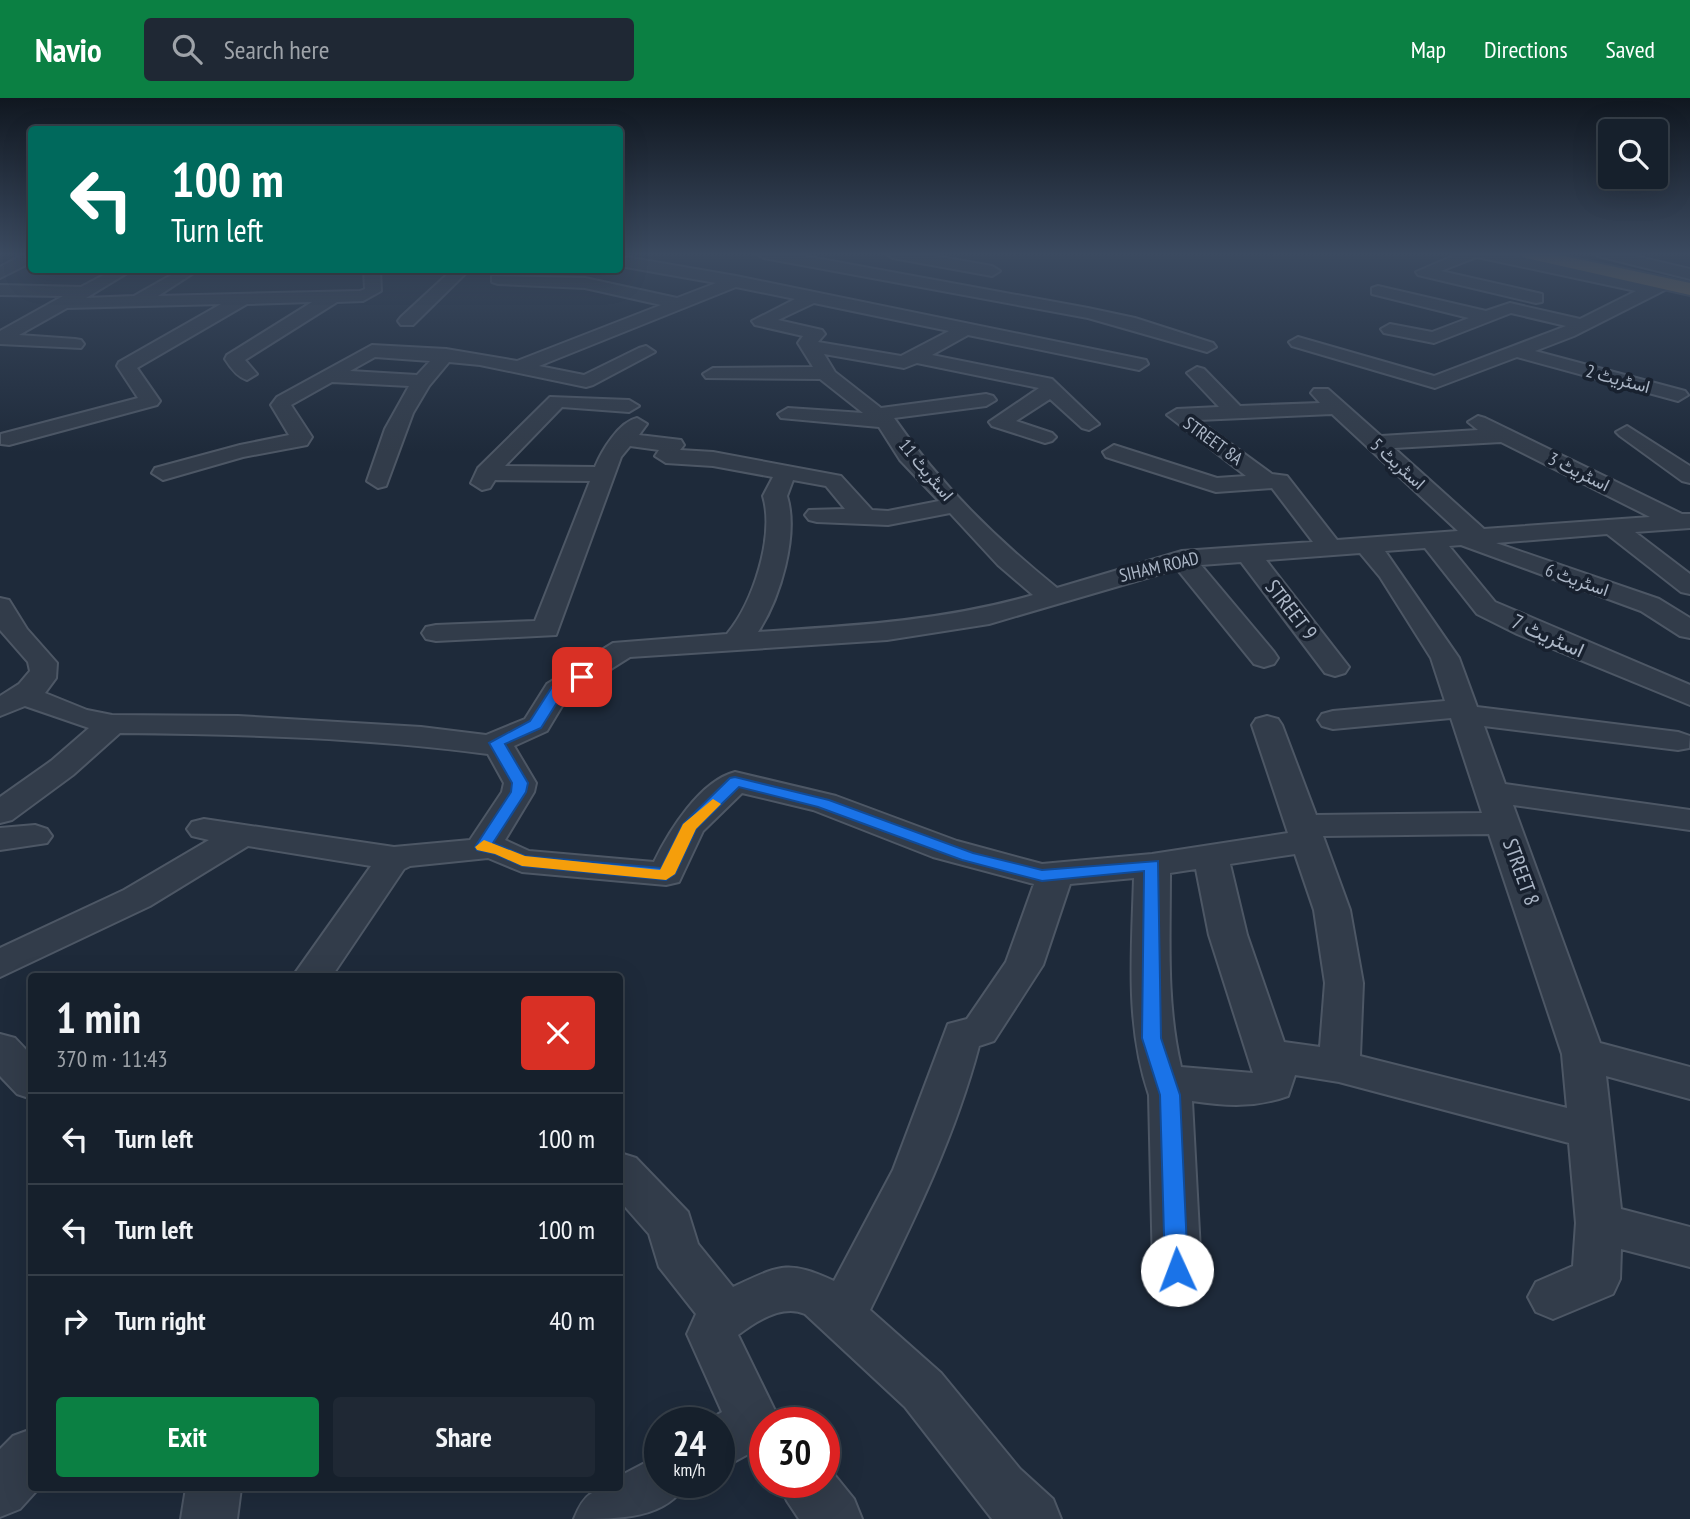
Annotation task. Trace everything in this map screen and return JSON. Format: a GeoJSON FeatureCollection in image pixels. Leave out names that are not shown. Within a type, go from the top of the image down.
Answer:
{"type":"FeatureCollection","features":[{"type":"Feature","properties":{"kind":"street"},"geometry":{"type":"LineString","coordinates":[[0,338],[37,319]]}},
{"type":"Feature","properties":{"kind":"street"},"geometry":{"type":"LineString","coordinates":[[9,439],[150,401],[125,366],[208,319]]}},
{"type":"Feature","properties":{"kind":"street"},"geometry":{"type":"LineString","coordinates":[[247,374],[234,359],[297,319]]}},
{"type":"Feature","properties":{"kind":"street"},"geometry":{"type":"LineString","coordinates":[[519,367],[641,319]]}},
{"type":"Feature","properties":{"kind":"street","name":"اسٹریٹ 11"},"geometry":{"type":"LineString","coordinates":[[765,319],[761,321],[816,334],[807,343],[813,347],[825,373],[882,417],[908,455],[1007,560],[1052,597]]}},
{"type":"Feature","properties":{"kind":"street"},"geometry":{"type":"LineString","coordinates":[[919,319],[1139,364]]}},
{"type":"Feature","properties":{"kind":"street"},"geometry":{"type":"LineString","coordinates":[[1117,319],[1207,347]]}},
{"type":"Feature","properties":{"kind":"street"},"geometry":{"type":"LineString","coordinates":[[1390,329],[1433,338],[1475,319]]}},
{"type":"Feature","properties":{"kind":"street"},"geometry":{"type":"LineString","coordinates":[[1558,319],[1582,325]]}},
{"type":"Feature","properties":{"kind":"street"},"geometry":{"type":"LineString","coordinates":[[1298,342],[1435,382],[1518,352],[1596,319]]}},
{"type":"Feature","properties":{"kind":"street"},"geometry":{"type":"LineString","coordinates":[[0,322],[28,324]]}},
{"type":"Feature","properties":{"kind":"street"},"geometry":{"type":"LineString","coordinates":[[813,347],[900,362],[916,357],[965,329]]}},
{"type":"Feature","properties":{"kind":"street"},"geometry":{"type":"LineString","coordinates":[[0,338],[75,344]]}},
{"type":"Feature","properties":{"kind":"street"},"geometry":{"type":"LineString","coordinates":[[163,473],[240,451],[299,440],[301,437],[281,405],[372,351],[446,355],[586,381],[656,354],[586,341]]}},
{"type":"Feature","properties":{"kind":"street","name":"اسٹریٹ 2"},"geometry":{"type":"LineString","coordinates":[[1518,352],[1678,395]]}},
{"type":"Feature","properties":{"kind":"street"},"geometry":{"type":"LineString","coordinates":[[378,481],[396,423],[421,381],[446,355]]}},
{"type":"Feature","properties":{"kind":"street"},"geometry":{"type":"LineString","coordinates":[[916,357],[1045,383],[1089,424]]}},
{"type":"Feature","properties":{"kind":"street"},"geometry":{"type":"LineString","coordinates":[[713,374],[825,373]]}},
{"type":"Feature","properties":{"kind":"street"},"geometry":{"type":"LineString","coordinates":[[1197,373],[1233,410]]}},
{"type":"Feature","properties":{"kind":"street"},"geometry":{"type":"LineString","coordinates":[[328,376],[421,381]]}},
{"type":"Feature","properties":{"kind":"street"},"geometry":{"type":"LineString","coordinates":[[1045,437],[999,422],[1052,389]]}},
{"type":"Feature","properties":{"kind":"street","name":"اسٹریٹ 5"},"geometry":{"type":"LineString","coordinates":[[1317,390],[1375,443],[1470,538]]}},
{"type":"Feature","properties":{"kind":"street"},"geometry":{"type":"LineString","coordinates":[[791,408],[811,416],[882,417],[986,400]]}},
{"type":"Feature","properties":{"kind":"street"},"geometry":{"type":"LineString","coordinates":[[604,474],[484,478],[557,401],[630,423],[673,445],[666,456],[720,461],[833,481],[864,516]]}},
{"type":"Feature","properties":{"kind":"street","name":"STREET 8A"},"geometry":{"type":"LineString","coordinates":[[1330,548],[1279,481],[1266,481],[1177,415],[1233,410],[1337,408]]}},
{"type":"Feature","properties":{"kind":"street","name":"اسٹریٹ 3"},"geometry":{"type":"LineString","coordinates":[[1478,422],[1685,521]]}},
{"type":"Feature","properties":{"kind":"street"},"geometry":{"type":"LineString","coordinates":[[436,633],[546,629],[565,572],[604,474],[630,423]]}},
{"type":"Feature","properties":{"kind":"street"},"geometry":{"type":"LineString","coordinates":[[1627,432],[1690,476]]}},
{"type":"Feature","properties":{"kind":"street"},"geometry":{"type":"LineString","coordinates":[[1375,443],[1504,435]]}},
{"type":"Feature","properties":{"kind":"street"},"geometry":{"type":"LineString","coordinates":[[1671,463],[1690,451]]}},
{"type":"Feature","properties":{"kind":"street"},"geometry":{"type":"LineString","coordinates":[[1114,452],[1216,485],[1266,481]]}},
{"type":"Feature","properties":{"kind":"street"},"geometry":{"type":"LineString","coordinates":[[735,642],[751,626],[767,594],[779,509],[775,496],[785,474]]}},
{"type":"Feature","properties":{"kind":"street"},"geometry":{"type":"LineString","coordinates":[[817,515],[901,516],[956,505]]}},
{"type":"Feature","properties":{"kind":"street","name":"SIHAM ROAD"},"geometry":{"type":"LineString","coordinates":[[496,743],[536,724],[557,690],[600,662],[634,648],[887,632],[989,616],[1182,559],[1246,552],[1368,547],[1685,521]]}},
{"type":"Feature","properties":{"kind":"street"},"geometry":{"type":"LineString","coordinates":[[1613,527],[1690,586]]}},
{"type":"Feature","properties":{"kind":"street","name":"اسٹریٹ 6"},"geometry":{"type":"LineString","coordinates":[[1470,538],[1650,605],[1690,630]]}},
{"type":"Feature","properties":{"kind":"street","name":"اسٹریٹ 7"},"geometry":{"type":"LineString","coordinates":[[1432,541],[1486,608],[1690,696]]}},
{"type":"Feature","properties":{"kind":"street","name":"STREET 8"},"geometry":{"type":"LineString","coordinates":[[1368,547],[1390,573],[1445,658],[1583,1054],[1599,1223],[1596,1279],[1553,1297]]}},
{"type":"Feature","properties":{"kind":"street","name":"STREET 9"},"geometry":{"type":"LineString","coordinates":[[1246,552],[1335,667]]}},
{"type":"Feature","properties":{"kind":"street"},"geometry":{"type":"LineString","coordinates":[[1182,559],[1264,658]]}},
{"type":"Feature","properties":{"kind":"street"},"geometry":{"type":"LineString","coordinates":[[0,606],[16,634],[43,663],[41,679],[12,701]]}},
{"type":"Feature","properties":{"kind":"street"},"geometry":{"type":"LineString","coordinates":[[12,701],[111,724],[238,726],[421,736],[490,746],[496,743],[520,783],[519,792],[479,850],[397,859],[204,830]]}},
{"type":"Feature","properties":{"kind":"street"},"geometry":{"type":"LineString","coordinates":[[1333,720],[1463,711],[1678,741]]}},
{"type":"Feature","properties":{"kind":"street"},"geometry":{"type":"LineString","coordinates":[[0,813],[62,768],[111,724]]}},
{"type":"Feature","properties":{"kind":"street"},"geometry":{"type":"LineString","coordinates":[[1267,725],[1332,910],[1344,983],[1339,1066]]}},
{"type":"Feature","properties":{"kind":"street"},"geometry":{"type":"LineString","coordinates":[[483,847],[499,849],[522,861],[666,874],[688,827],[735,782],[824,803],[990,864],[1042,875],[1152,865],[1211,856],[1305,834],[1499,808],[1690,820]]}},
{"type":"Feature","properties":{"kind":"street"},"geometry":{"type":"LineString","coordinates":[[0,964],[136,898],[242,835]]}},
{"type":"Feature","properties":{"kind":"street"},"geometry":{"type":"LineString","coordinates":[[0,839],[34,836]]}},
{"type":"Feature","properties":{"kind":"street"},"geometry":{"type":"LineString","coordinates":[[1164,1081],[1247,1090],[1273,1085],[1275,1077],[1228,935],[1211,856]]}},
{"type":"Feature","properties":{"kind":"street"},"geometry":{"type":"LineString","coordinates":[[315,973],[392,861],[397,859]]}},
{"type":"Feature","properties":{"kind":"street"},"geometry":{"type":"LineString","coordinates":[[1152,865],[1152,1038],[1170,1095],[1177,1270]]}},
{"type":"Feature","properties":{"kind":"street"},"geometry":{"type":"LineString","coordinates":[[842,1316],[915,1172],[946,1091],[962,1035],[981,1031],[1024,965],[1055,874]]}},
{"type":"Feature","properties":{"kind":"street"},"geometry":{"type":"LineString","coordinates":[[0,1049],[28,1079]]}},
{"type":"Feature","properties":{"kind":"street"},"geometry":{"type":"LineString","coordinates":[[1583,1054],[1690,1083]]}},
{"type":"Feature","properties":{"kind":"street"},"geometry":{"type":"LineString","coordinates":[[1268,1055],[1339,1066],[1590,1131]]}},
{"type":"Feature","properties":{"kind":"street"},"geometry":{"type":"LineString","coordinates":[[623,1174],[671,1226],[676,1252],[726,1315]]}},
{"type":"Feature","properties":{"kind":"street"},"geometry":{"type":"LineString","coordinates":[[1599,1223],[1690,1247]]}},
{"type":"Feature","properties":{"kind":"street"},"geometry":{"type":"LineString","coordinates":[[745,1432],[712,1334],[717,1322],[726,1315],[784,1287],[801,1289],[821,1299],[842,1316],[923,1390],[1000,1489],[1033,1519]]}},
{"type":"Feature","properties":{"kind":"street"},"geometry":{"type":"LineString","coordinates":[[0,1489],[28,1459]]}},
{"type":"Feature","properties":{"kind":"street"},"geometry":{"type":"LineString","coordinates":[[209,1519],[214,1491]]}},
{"type":"Feature","properties":{"kind":"street"},"geometry":{"type":"LineString","coordinates":[[602,1519],[644,1492]]}},
{"type":"Feature","properties":{"kind":"street"},"geometry":{"type":"LineString","coordinates":[[818,1498],[834,1519]]}},
{"type":"Feature","properties":{"kind":"slow traffic"},"geometry":{"type":"LineString","coordinates":[[484,845],[483,847],[510,853],[522,861],[662,875],[666,874],[688,827],[713,804]]}},
{"type":"Feature","properties":{"kind":"route"},"geometry":{"type":"LineString","coordinates":[[582,677],[557,690],[536,724],[496,743],[516,772],[520,783],[519,792],[483,847],[499,849],[522,861],[666,874],[688,827],[735,782],[824,803],[990,864],[1042,875],[1152,865],[1152,1038],[1161,1075],[1170,1095],[1177,1270]]}}]}
